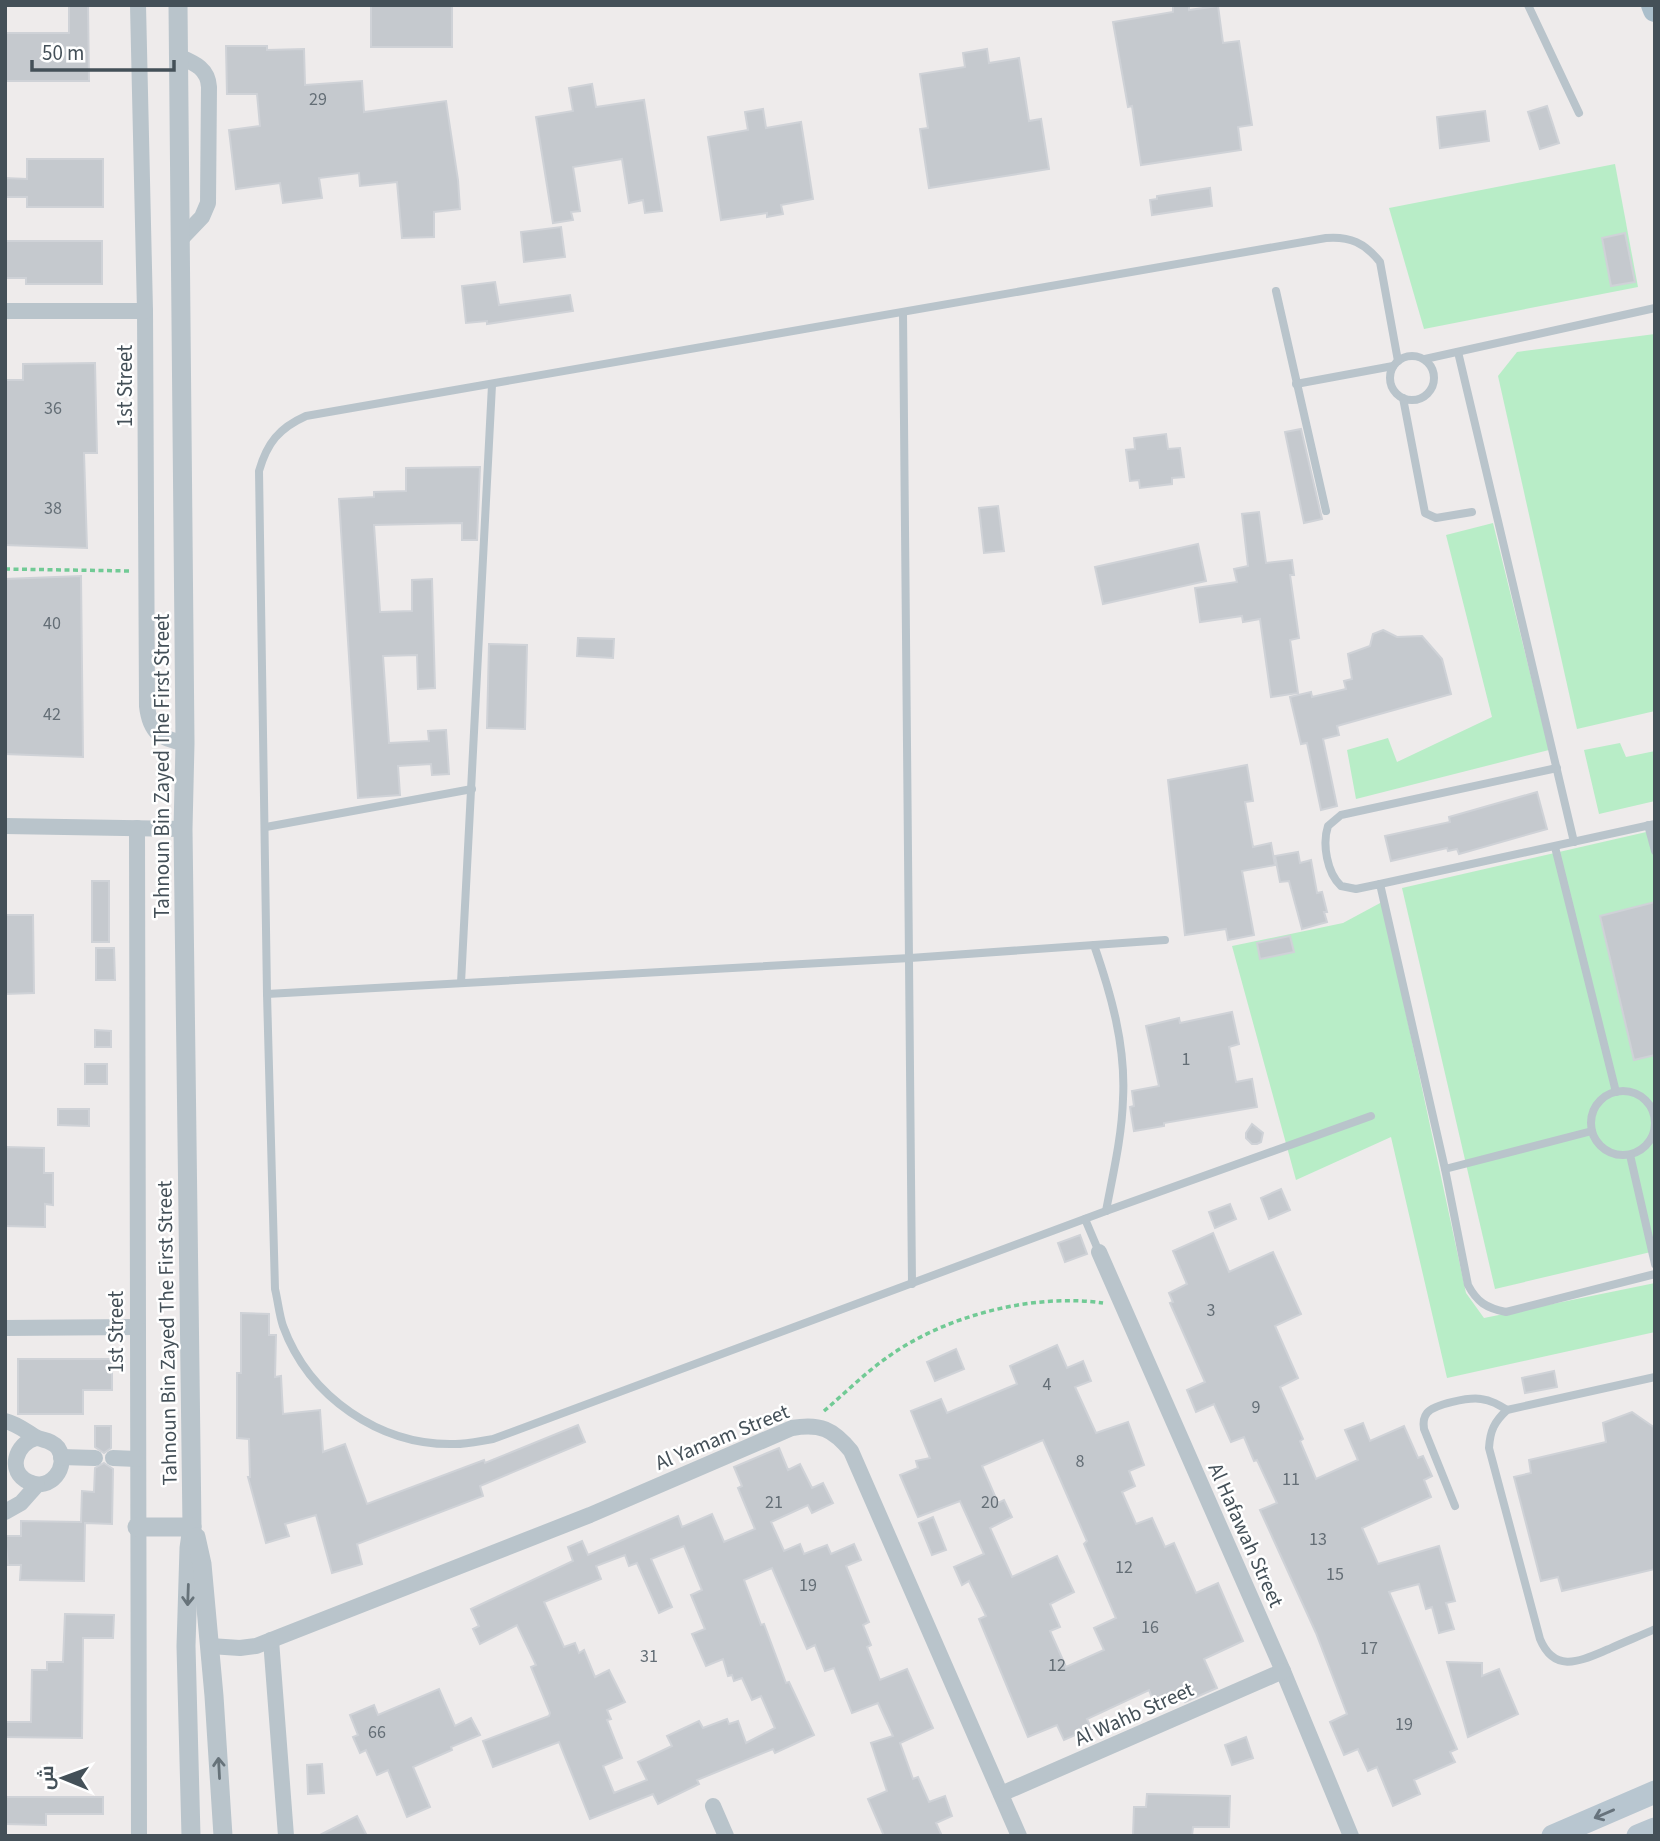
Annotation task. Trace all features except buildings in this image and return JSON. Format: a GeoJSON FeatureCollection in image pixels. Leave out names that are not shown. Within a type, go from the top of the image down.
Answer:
{"type":"FeatureCollection","features":[{"type":"Feature","properties":{"kind":"main road"},"geometry":{"type":"LineString","coordinates":[[1653,5],[1655,10]]}},
{"type":"Feature","properties":{"kind":"main road"},"geometry":{"type":"LineString","coordinates":[[1553,1836],[1655,1792]]}},
{"type":"Feature","properties":{"kind":"main road"},"geometry":{"type":"LineString","coordinates":[[1638,1836],[1655,1829]]}},
{"type":"Feature","properties":{"kind":"street","name":"1st Street"},"geometry":{"type":"LineString","coordinates":[[138,5],[145,310],[148,716],[165,740],[185,743]]}},
{"type":"Feature","properties":{"kind":"street","name":"Tahnoun Bin Zayed The First Street"},"geometry":{"type":"LineString","coordinates":[[178,5],[185,743],[183,829],[192,1527],[188,1558],[186,1646],[191,1836]]}},
{"type":"Feature","properties":{"kind":"street"},"geometry":{"type":"LineString","coordinates":[[178,56],[201,68],[206,74],[209,87],[208,203],[202,217],[180,240]]}},
{"type":"Feature","properties":{"kind":"street"},"geometry":{"type":"LineString","coordinates":[[5,311],[145,310]]}},
{"type":"Feature","properties":{"kind":"street"},"geometry":{"type":"LineString","coordinates":[[5,826],[183,829]]}},
{"type":"Feature","properties":{"kind":"street","name":"1st Street"},"geometry":{"type":"LineString","coordinates":[[137,828],[139,1836]]}},
{"type":"Feature","properties":{"kind":"street","name":"Al Hafawah Street"},"geometry":{"type":"LineString","coordinates":[[1099,1252],[1283,1671],[1351,1836]]}},
{"type":"Feature","properties":{"kind":"street"},"geometry":{"type":"LineString","coordinates":[[5,1328],[137,1327]]}},
{"type":"Feature","properties":{"kind":"street"},"geometry":{"type":"LineString","coordinates":[[5,1421],[36,1438],[50,1441],[61,1457],[60,1471],[56,1477],[37,1485],[21,1503],[5,1512]]}},
{"type":"Feature","properties":{"kind":"street","name":"Al Yamam Street"},"geometry":{"type":"LineString","coordinates":[[210,1646],[256,1646],[590,1515],[792,1429],[807,1425],[823,1428],[839,1437],[851,1451],[1019,1836]]}},
{"type":"Feature","properties":{"kind":"street"},"geometry":{"type":"LineString","coordinates":[[36,1438],[24,1443],[16,1455],[16,1462],[20,1475],[37,1485]]}},
{"type":"Feature","properties":{"kind":"street"},"geometry":{"type":"LineString","coordinates":[[61,1457],[95,1458]]}},
{"type":"Feature","properties":{"kind":"street"},"geometry":{"type":"LineString","coordinates":[[113,1458],[137,1459]]}},
{"type":"Feature","properties":{"kind":"street"},"geometry":{"type":"LineString","coordinates":[[137,1527],[192,1527]]}},
{"type":"Feature","properties":{"kind":"street","name":"Tahnoun Bin Zayed The First Street"},"geometry":{"type":"LineString","coordinates":[[192,1527],[202,1564],[223,1836]]}},
{"type":"Feature","properties":{"kind":"street"},"geometry":{"type":"LineString","coordinates":[[271,1640],[286,1836]]}},
{"type":"Feature","properties":{"kind":"street","name":"Al Wahb Street"},"geometry":{"type":"LineString","coordinates":[[1001,1794],[1283,1671]]}},
{"type":"Feature","properties":{"kind":"street"},"geometry":{"type":"LineString","coordinates":[[713,1806],[726,1836]]}},
{"type":"Feature","properties":{"kind":"lane"},"geometry":{"type":"LineString","coordinates":[[1528,5],[1579,113]]}},
{"type":"Feature","properties":{"kind":"lane"},"geometry":{"type":"LineString","coordinates":[[1371,1116],[1106,1211],[493,1439],[456,1444],[419,1442],[383,1432],[350,1414],[322,1389],[299,1360],[283,1326],[275,1289],[267,994],[259,471],[264,452],[274,436],[289,424],[306,416],[1341,236],[1356,240],[1370,249],[1380,262],[1395,363],[1390,381],[1392,388],[1402,398],[1425,513],[1436,518],[1472,512]]}},
{"type":"Feature","properties":{"kind":"lane"},"geometry":{"type":"LineString","coordinates":[[1276,291],[1326,511]]}},
{"type":"Feature","properties":{"kind":"lane"},"geometry":{"type":"LineString","coordinates":[[1296,384],[1395,363],[1411,355],[1426,359],[1655,308]]}},
{"type":"Feature","properties":{"kind":"lane"},"geometry":{"type":"LineString","coordinates":[[903,313],[912,1284]]}},
{"type":"Feature","properties":{"kind":"lane"},"geometry":{"type":"LineString","coordinates":[[1458,352],[1574,842]]}},
{"type":"Feature","properties":{"kind":"lane"},"geometry":{"type":"LineString","coordinates":[[1402,398],[1417,400],[1430,393],[1434,371],[1426,359]]}},
{"type":"Feature","properties":{"kind":"lane"},"geometry":{"type":"LineString","coordinates":[[461,982],[492,385]]}},
{"type":"Feature","properties":{"kind":"lane"},"geometry":{"type":"LineString","coordinates":[[1557,768],[1350,813],[1334,820],[1328,826],[1325,843],[1335,881],[1348,889],[1380,884],[1652,825],[1655,851]]}},
{"type":"Feature","properties":{"kind":"lane"},"geometry":{"type":"LineString","coordinates":[[266,827],[472,789]]}},
{"type":"Feature","properties":{"kind":"lane"},"geometry":{"type":"LineString","coordinates":[[1555,847],[1616,1092]]}},
{"type":"Feature","properties":{"kind":"lane"},"geometry":{"type":"LineString","coordinates":[[1380,884],[1445,1169],[1468,1285],[1476,1299],[1489,1309],[1506,1312],[1655,1274]]}},
{"type":"Feature","properties":{"kind":"lane"},"geometry":{"type":"LineString","coordinates":[[267,994],[910,958],[1165,940]]}},
{"type":"Feature","properties":{"kind":"lane"},"geometry":{"type":"LineString","coordinates":[[1094,945],[1115,1016],[1123,1074],[1122,1120],[1106,1211]]}},
{"type":"Feature","properties":{"kind":"lane"},"geometry":{"type":"LineString","coordinates":[[1616,1092],[1633,1092],[1647,1102],[1655,1118],[1653,1134],[1644,1147],[1630,1155],[1614,1154],[1600,1146],[1592,1131],[1592,1114],[1601,1100],[1616,1092]]}},
{"type":"Feature","properties":{"kind":"lane"},"geometry":{"type":"LineString","coordinates":[[1445,1169],[1592,1131]]}},
{"type":"Feature","properties":{"kind":"lane"},"geometry":{"type":"LineString","coordinates":[[1630,1155],[1655,1264]]}},
{"type":"Feature","properties":{"kind":"lane"},"geometry":{"type":"LineString","coordinates":[[1085,1219],[1099,1252]]}},
{"type":"Feature","properties":{"kind":"lane"},"geometry":{"type":"LineString","coordinates":[[1655,1377],[1507,1410],[1496,1420],[1489,1433],[1489,1448],[1546,1652],[1560,1661],[1577,1662],[1655,1629]]}},
{"type":"Feature","properties":{"kind":"lane"},"geometry":{"type":"LineString","coordinates":[[1455,1506],[1424,1429],[1424,1418],[1435,1408],[1470,1398],[1489,1400],[1507,1410]]}},
{"type":"Feature","properties":{"kind":"path"},"geometry":{"type":"LineString","coordinates":[[5,569],[147,571]]}},
{"type":"Feature","properties":{"kind":"path"},"geometry":{"type":"LineString","coordinates":[[807,1425],[884,1359],[919,1338],[947,1326],[1036,1301],[1079,1300],[1123,1306]]}},
{"type":"Feature","properties":{"kind":"green space"},"geometry":{"type":"Polygon","coordinates":[[[1615,164],[1638,287],[1424,329],[1389,208],[1615,164]]]}},
{"type":"Feature","properties":{"kind":"green space"},"geometry":{"type":"Polygon","coordinates":[[[1655,334],[1655,711],[1577,729],[1498,376],[1517,352],[1655,334]]]}},
{"type":"Feature","properties":{"kind":"green space"},"geometry":{"type":"Polygon","coordinates":[[[1493,523],[1549,750],[1356,799],[1347,750],[1388,738],[1397,762],[1492,717],[1446,535],[1493,523]]]}},
{"type":"Feature","properties":{"kind":"green space"},"geometry":{"type":"Polygon","coordinates":[[[1620,743],[1626,757],[1655,751],[1655,801],[1599,814],[1584,750],[1620,743]]]}},
{"type":"Feature","properties":{"kind":"green space"},"geometry":{"type":"Polygon","coordinates":[[[1655,830],[1655,1251],[1495,1289],[1402,888],[1655,830]]]}},
{"type":"Feature","properties":{"kind":"green space"},"geometry":{"type":"Polygon","coordinates":[[[1382,902],[1466,1293],[1484,1318],[1655,1283],[1655,1332],[1447,1378],[1391,1137],[1296,1180],[1232,946],[1343,923],[1382,902]]]}}]}
